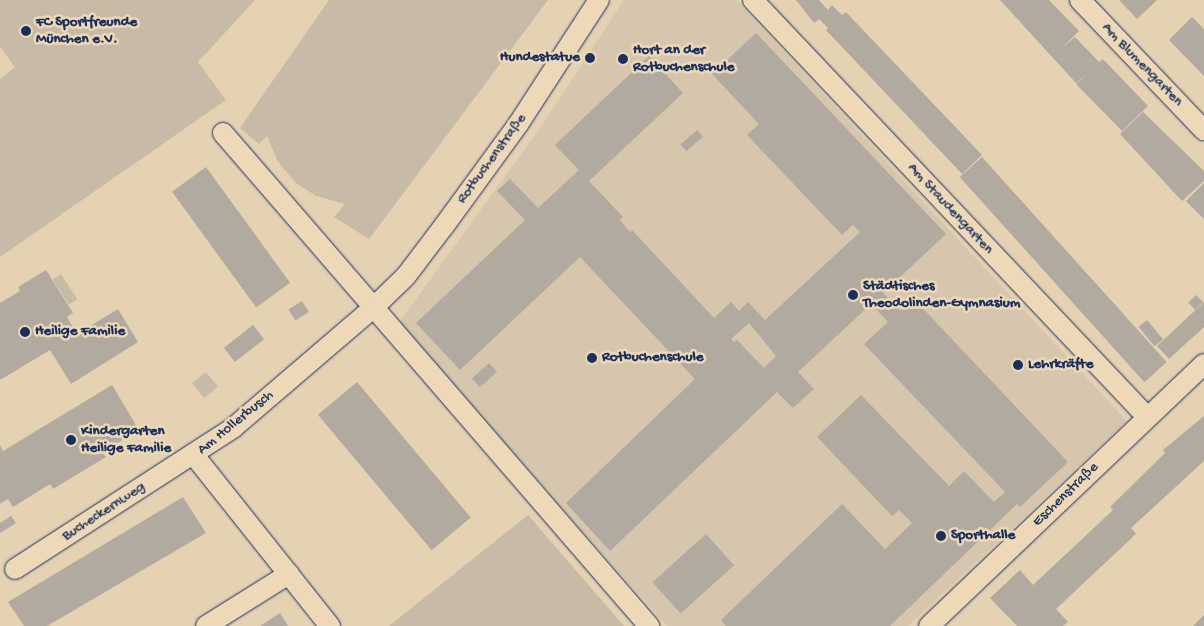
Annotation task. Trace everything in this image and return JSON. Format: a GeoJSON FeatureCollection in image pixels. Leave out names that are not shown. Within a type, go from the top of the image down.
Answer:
{"type":"FeatureCollection","features":[{"type":"Feature","properties":{"kind":"street","name":"Rotbuchenstraße"},"geometry":{"type":"LineString","coordinates":[[373,308],[406,276],[444,226],[519,123],[599,0]]}},
{"type":"Feature","properties":{"kind":"street","name":"Am Staudengarten"},"geometry":{"type":"LineString","coordinates":[[753,0],[1147,417]]}},
{"type":"Feature","properties":{"kind":"street","name":"Am Blumengarten"},"geometry":{"type":"LineString","coordinates":[[1080,0],[1204,130]]}},
{"type":"Feature","properties":{"kind":"street"},"geometry":{"type":"LineString","coordinates":[[223,133],[649,626]]}},
{"type":"Feature","properties":{"kind":"street","name":"Am Hollerbusch"},"geometry":{"type":"LineString","coordinates":[[330,626],[193,454],[233,428],[373,308]]}},
{"type":"Feature","properties":{"kind":"street","name":"Eschenstraße"},"geometry":{"type":"LineString","coordinates":[[929,626],[1204,364]]}},
{"type":"Feature","properties":{"kind":"street","name":"Bucheckernweg"},"geometry":{"type":"LineString","coordinates":[[15,569],[193,454]]}},
{"type":"Feature","properties":{"kind":"street"},"geometry":{"type":"LineString","coordinates":[[206,626],[289,574]]}},
{"type":"Feature","properties":{"kind":"shaded area"},"geometry":{"type":"Polygon","coordinates":[[[0,0],[255,0],[198,62],[226,100],[0,257],[0,79],[15,67],[0,47],[0,0]]]}},
{"type":"Feature","properties":{"kind":"shaded area"},"geometry":{"type":"Polygon","coordinates":[[[329,0],[548,0],[369,239],[334,217],[345,204],[316,196],[296,183],[278,162],[267,136],[259,144],[240,128],[329,0]]]}},
{"type":"Feature","properties":{"kind":"shaded area"},"geometry":{"type":"Polygon","coordinates":[[[624,0],[736,0],[1127,421],[908,626],[667,626],[398,324],[540,128],[624,0]]]}},
{"type":"Feature","properties":{"kind":"shaded area"},"geometry":{"type":"Polygon","coordinates":[[[61,274],[77,299],[69,305],[53,279],[61,274]]]}},
{"type":"Feature","properties":{"kind":"shaded area"},"geometry":{"type":"Polygon","coordinates":[[[206,372],[218,387],[204,398],[192,383],[206,372]]]}},
{"type":"Feature","properties":{"kind":"shaded area"},"geometry":{"type":"Polygon","coordinates":[[[528,515],[624,626],[389,626],[528,515]]]}},
{"type":"Feature","properties":{"kind":"building"},"geometry":{"type":"Polygon","coordinates":[[[796,0],[819,0],[828,10],[832,5],[842,15],[846,12],[982,155],[962,174],[826,30],[828,28],[819,19],[814,23],[796,0]]]}},
{"type":"Feature","properties":{"kind":"building"},"geometry":{"type":"Polygon","coordinates":[[[1000,0],[1049,0],[1079,31],[1061,49],[1075,37],[1099,62],[1103,59],[1148,106],[1122,131],[1076,84],[1088,73],[1076,83],[1000,0]]]}},
{"type":"Feature","properties":{"kind":"building"},"geometry":{"type":"Polygon","coordinates":[[[1119,0],[1157,0],[1137,19],[1119,0]]]}},
{"type":"Feature","properties":{"kind":"building"},"geometry":{"type":"Polygon","coordinates":[[[1192,17],[1204,29],[1204,76],[1169,40],[1192,17]]]}},
{"type":"Feature","properties":{"kind":"building"},"geometry":{"type":"Polygon","coordinates":[[[756,33],[946,234],[883,293],[900,311],[913,298],[1068,462],[1020,507],[1017,504],[890,626],[726,626],[721,620],[842,504],[885,549],[912,523],[899,510],[892,516],[817,437],[861,395],[949,486],[964,471],[994,502],[1005,492],[864,344],[888,322],[871,304],[798,372],[814,389],[793,408],[777,392],[610,551],[566,503],[695,379],[580,257],[460,370],[416,323],[525,220],[497,191],[510,179],[538,208],[579,170],[555,145],[649,56],[683,93],[589,181],[623,217],[620,220],[630,232],[632,230],[714,318],[731,302],[739,311],[748,302],[765,320],[860,232],[853,225],[842,235],[747,135],[759,124],[712,74],[756,33]],[[749,323],[731,339],[734,342],[737,340],[764,368],[776,356],[749,323]]]}},
{"type":"Feature","properties":{"kind":"building"},"geometry":{"type":"Polygon","coordinates":[[[1143,112],[1204,171],[1204,181],[1182,201],[1120,134],[1143,112]]]}},
{"type":"Feature","properties":{"kind":"building"},"geometry":{"type":"Polygon","coordinates":[[[697,130],[703,137],[686,151],[680,144],[697,130]]]}},
{"type":"Feature","properties":{"kind":"building"},"geometry":{"type":"Polygon","coordinates":[[[982,157],[1167,362],[1144,382],[960,177],[982,157]]]}},
{"type":"Feature","properties":{"kind":"building"},"geometry":{"type":"Polygon","coordinates":[[[206,167],[290,283],[256,307],[172,192],[206,167]]]}},
{"type":"Feature","properties":{"kind":"building"},"geometry":{"type":"Polygon","coordinates":[[[1204,183],[1204,219],[1186,201],[1204,183]]]}},
{"type":"Feature","properties":{"kind":"building"},"geometry":{"type":"Polygon","coordinates":[[[46,270],[73,313],[67,317],[77,334],[118,309],[138,342],[71,384],[50,350],[0,380],[0,303],[20,291],[18,287],[46,270]]]}},
{"type":"Feature","properties":{"kind":"building"},"geometry":{"type":"Polygon","coordinates":[[[1196,295],[1203,302],[1195,310],[1188,303],[1196,295]]]}},
{"type":"Feature","properties":{"kind":"building"},"geometry":{"type":"Polygon","coordinates":[[[302,301],[309,312],[295,321],[288,309],[302,301]]]}},
{"type":"Feature","properties":{"kind":"building"},"geometry":{"type":"Polygon","coordinates":[[[1204,302],[1204,327],[1169,359],[1157,346],[1204,302]]]}},
{"type":"Feature","properties":{"kind":"building"},"geometry":{"type":"Polygon","coordinates":[[[1147,320],[1163,339],[1155,346],[1139,327],[1147,320]]]}},
{"type":"Feature","properties":{"kind":"building"},"geometry":{"type":"Polygon","coordinates":[[[253,325],[264,339],[235,362],[224,348],[253,325]]]}},
{"type":"Feature","properties":{"kind":"building"},"geometry":{"type":"Polygon","coordinates":[[[489,363],[497,372],[480,387],[472,378],[489,363]]]}},
{"type":"Feature","properties":{"kind":"building"},"geometry":{"type":"Polygon","coordinates":[[[357,382],[471,518],[432,550],[318,415],[357,382]]]}},
{"type":"Feature","properties":{"kind":"building","name":"Kindergarten Heilige Familie"},"geometry":{"type":"Polygon","coordinates":[[[112,385],[139,430],[102,452],[106,457],[53,489],[50,484],[13,507],[8,499],[0,504],[0,445],[3,451],[112,385]]]}},
{"type":"Feature","properties":{"kind":"building"},"geometry":{"type":"Polygon","coordinates":[[[1204,416],[1204,461],[1131,528],[1136,534],[1056,609],[1068,622],[1063,626],[1017,626],[990,598],[1020,570],[1033,585],[1113,510],[1110,507],[1165,453],[1163,450],[1204,416]]]}},
{"type":"Feature","properties":{"kind":"building"},"geometry":{"type":"Polygon","coordinates":[[[183,497],[206,533],[47,626],[24,626],[8,602],[183,497]]]}},
{"type":"Feature","properties":{"kind":"building"},"geometry":{"type":"Polygon","coordinates":[[[11,516],[16,523],[0,533],[0,523],[11,516]]]}},
{"type":"Feature","properties":{"kind":"building"},"geometry":{"type":"Polygon","coordinates":[[[706,534],[734,565],[681,613],[652,582],[706,534]]]}},
{"type":"Feature","properties":{"kind":"building"},"geometry":{"type":"Polygon","coordinates":[[[280,613],[288,626],[260,626],[280,613]]]}},
{"type":"Feature","properties":{"kind":"building"},"geometry":{"type":"Polygon","coordinates":[[[1204,615],[1204,626],[1193,626],[1204,615]]]}},
{"type":"Feature","properties":{"kind":"place","name":"FC Sportfreunde München e.V."},"geometry":{"type":"Point","coordinates":[26,31]}},
{"type":"Feature","properties":{"kind":"place","name":"Hundestatue"},"geometry":{"type":"Point","coordinates":[590,58]}},
{"type":"Feature","properties":{"kind":"place","name":"Hort an der Rotbuchenschule"},"geometry":{"type":"Point","coordinates":[623,59]}},
{"type":"Feature","properties":{"kind":"place","name":"Städtisches Theodolinden-Gymnasium"},"geometry":{"type":"Point","coordinates":[853,295]}},
{"type":"Feature","properties":{"kind":"place","name":"Heilige Familie"},"geometry":{"type":"Point","coordinates":[25,332]}},
{"type":"Feature","properties":{"kind":"place","name":"Rotbuchenschule"},"geometry":{"type":"Point","coordinates":[592,358]}},
{"type":"Feature","properties":{"kind":"place","name":"Lehrkräfte"},"geometry":{"type":"Point","coordinates":[1018,365]}},
{"type":"Feature","properties":{"kind":"place","name":"Kindergarten Heilige Familie"},"geometry":{"type":"Point","coordinates":[71,440]}},
{"type":"Feature","properties":{"kind":"place","name":"Sporthalle"},"geometry":{"type":"Point","coordinates":[941,536]}}]}
